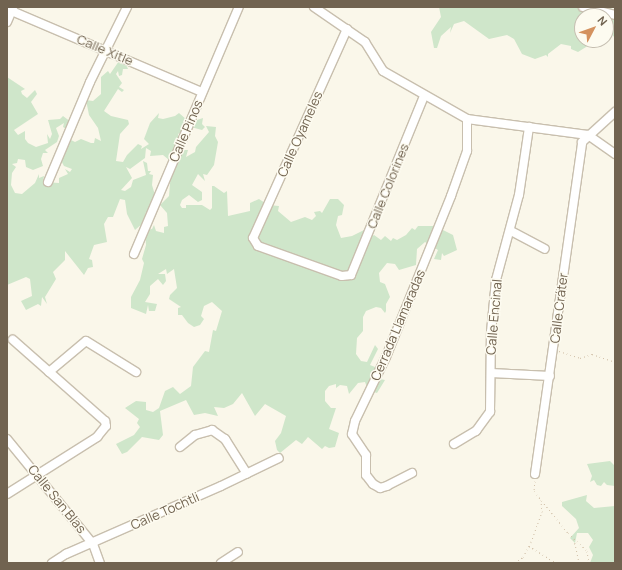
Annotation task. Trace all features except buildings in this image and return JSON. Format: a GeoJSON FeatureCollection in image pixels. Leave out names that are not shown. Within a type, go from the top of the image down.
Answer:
{"type":"FeatureCollection","features":[{"type":"Feature","properties":{"kind":"street"},"geometry":{"type":"LineString","coordinates":[[48,182],[90,82],[107,51],[126,7]]}},
{"type":"Feature","properties":{"kind":"street","name":"Calle Pinos"},"geometry":{"type":"LineString","coordinates":[[134,254],[239,7]]}},
{"type":"Feature","properties":{"kind":"street"},"geometry":{"type":"LineString","coordinates":[[314,7],[365,42],[383,71],[424,96],[467,119],[588,135],[615,154]]}},
{"type":"Feature","properties":{"kind":"street"},"geometry":{"type":"LineString","coordinates":[[583,7],[615,15]]}},
{"type":"Feature","properties":{"kind":"street"},"geometry":{"type":"LineString","coordinates":[[7,22],[10,9]]}},
{"type":"Feature","properties":{"kind":"street","name":"Calle Xitle"},"geometry":{"type":"LineString","coordinates":[[10,9],[202,92]]}},
{"type":"Feature","properties":{"kind":"street","name":"Calle Oyameles"},"geometry":{"type":"LineString","coordinates":[[346,29],[253,238],[258,246],[342,276],[351,275]]}},
{"type":"Feature","properties":{"kind":"street","name":"Calle Colorines"},"geometry":{"type":"LineString","coordinates":[[351,275],[424,96]]}},
{"type":"Feature","properties":{"kind":"street"},"geometry":{"type":"LineString","coordinates":[[588,135],[615,112]]}},
{"type":"Feature","properties":{"kind":"street","name":"Cerrada Llamaradas"},"geometry":{"type":"LineString","coordinates":[[412,473],[380,488],[373,484],[366,475],[366,456],[352,434],[355,422],[386,357],[451,196],[467,151],[467,119]]}},
{"type":"Feature","properties":{"kind":"street","name":"Calle Encinal"},"geometry":{"type":"LineString","coordinates":[[454,444],[476,431],[486,421],[490,412],[496,280],[511,231],[525,166],[529,128]]}},
{"type":"Feature","properties":{"kind":"street","name":"Calle Cráter"},"geometry":{"type":"LineString","coordinates":[[535,474],[554,349],[582,142],[588,135]]}},
{"type":"Feature","properties":{"kind":"street"},"geometry":{"type":"LineString","coordinates":[[511,231],[545,249]]}},
{"type":"Feature","properties":{"kind":"street"},"geometry":{"type":"LineString","coordinates":[[7,494],[36,473],[97,437],[106,426],[105,421],[13,340]]}},
{"type":"Feature","properties":{"kind":"street"},"geometry":{"type":"LineString","coordinates":[[49,372],[86,341],[136,372]]}},
{"type":"Feature","properties":{"kind":"street"},"geometry":{"type":"LineString","coordinates":[[491,373],[550,376]]}},
{"type":"Feature","properties":{"kind":"street"},"geometry":{"type":"LineString","coordinates":[[180,447],[195,435],[212,430],[225,438],[247,474]]}},
{"type":"Feature","properties":{"kind":"street","name":"Calle San Blas"},"geometry":{"type":"LineString","coordinates":[[7,439],[93,544],[100,563]]}},
{"type":"Feature","properties":{"kind":"street","name":"Calle Tochtli"},"geometry":{"type":"LineString","coordinates":[[52,563],[66,554],[93,544],[147,517],[247,474],[279,458]]}},
{"type":"Feature","properties":{"kind":"street"},"geometry":{"type":"LineString","coordinates":[[222,563],[238,552]]}},
{"type":"Feature","properties":{"kind":"path"},"geometry":{"type":"LineString","coordinates":[[554,349],[580,358],[592,354],[615,362]]}},
{"type":"Feature","properties":{"kind":"path"},"geometry":{"type":"LineString","coordinates":[[535,474],[534,491],[587,551],[589,563]]}},
{"type":"Feature","properties":{"kind":"path"},"geometry":{"type":"LineString","coordinates":[[515,563],[523,557],[529,546],[542,512],[541,500]]}},
{"type":"Feature","properties":{"kind":"path"},"geometry":{"type":"LineString","coordinates":[[574,538],[579,563]]}},
{"type":"Feature","properties":{"kind":"path"},"geometry":{"type":"LineString","coordinates":[[529,546],[556,563]]}},
{"type":"Feature","properties":{"kind":"green space"},"geometry":{"type":"Polygon","coordinates":[[[439,7],[611,8],[574,8],[574,48],[584,48],[578,52],[571,49],[571,46],[561,44],[548,54],[548,57],[546,55],[535,59],[522,54],[514,39],[507,35],[489,39],[464,21],[454,24],[450,33],[451,27],[441,36],[437,48],[434,48],[431,32],[441,17],[439,7]]]}},
{"type":"Feature","properties":{"kind":"green space"},"geometry":{"type":"Polygon","coordinates":[[[614,11],[615,12],[615,38],[614,37],[614,11]]]}},
{"type":"Feature","properties":{"kind":"green space"},"geometry":{"type":"Polygon","coordinates":[[[119,61],[125,62],[128,69],[123,69],[122,75],[119,76],[118,71],[116,74],[122,83],[119,87],[124,90],[122,92],[118,89],[104,111],[111,116],[128,120],[129,124],[120,134],[116,161],[123,162],[127,155],[138,144],[142,146],[141,149],[149,144],[144,139],[150,123],[159,113],[158,118],[163,119],[175,116],[179,113],[187,120],[188,117],[194,121],[203,118],[202,124],[205,127],[202,130],[191,127],[178,134],[182,150],[188,150],[186,157],[195,152],[196,147],[209,132],[206,126],[216,127],[215,136],[218,142],[214,165],[207,175],[203,174],[205,181],[198,174],[192,185],[202,192],[202,200],[198,202],[189,195],[182,200],[180,205],[182,208],[186,208],[186,205],[202,205],[210,210],[212,208],[212,186],[214,186],[224,193],[227,191],[228,216],[250,211],[250,203],[259,199],[268,205],[279,206],[278,211],[291,222],[305,217],[312,220],[316,216],[314,212],[320,211],[322,213],[330,199],[338,199],[344,205],[342,215],[338,216],[336,225],[341,238],[352,236],[366,229],[370,238],[374,235],[381,240],[385,236],[391,241],[393,238],[397,240],[406,235],[412,228],[415,230],[418,226],[435,226],[453,235],[457,250],[444,256],[442,253],[441,260],[434,259],[438,250],[425,242],[417,249],[416,265],[399,270],[395,264],[387,263],[379,273],[380,282],[385,284],[390,297],[386,304],[385,313],[381,308],[376,307],[366,311],[363,317],[363,331],[357,338],[356,354],[361,361],[367,362],[375,345],[378,349],[370,365],[375,367],[376,374],[372,374],[375,378],[385,380],[377,393],[368,390],[365,382],[358,383],[349,394],[347,386],[340,385],[336,388],[336,384],[329,386],[325,391],[325,401],[331,408],[336,408],[329,429],[339,433],[335,447],[329,448],[325,446],[322,449],[308,437],[302,444],[296,440],[280,453],[277,450],[275,441],[281,433],[286,416],[265,404],[255,416],[242,393],[233,404],[224,408],[214,407],[218,416],[205,413],[194,415],[186,400],[160,411],[163,435],[159,440],[142,437],[127,452],[122,454],[116,444],[134,435],[140,427],[137,423],[139,419],[125,408],[136,401],[146,402],[146,410],[153,412],[159,408],[165,391],[173,387],[180,394],[191,386],[193,367],[205,351],[209,352],[213,330],[216,331],[222,311],[212,302],[204,306],[201,316],[204,319],[200,325],[194,327],[188,323],[182,315],[178,315],[178,308],[181,307],[169,299],[170,295],[177,288],[174,269],[167,274],[166,269],[158,274],[165,274],[166,281],[163,285],[158,279],[150,286],[150,294],[145,302],[157,304],[155,311],[149,311],[148,305],[146,314],[131,308],[131,297],[140,280],[144,263],[142,259],[146,245],[145,230],[152,229],[154,225],[156,231],[164,233],[164,227],[168,226],[167,213],[160,205],[169,196],[171,171],[169,160],[163,155],[150,156],[151,151],[146,148],[145,158],[130,169],[126,167],[132,178],[121,190],[125,191],[131,187],[133,180],[146,175],[143,161],[147,163],[148,171],[151,171],[149,174],[153,175],[152,185],[155,195],[161,200],[146,212],[143,223],[135,230],[127,214],[125,200],[120,199],[113,217],[108,217],[104,224],[107,242],[94,245],[89,259],[92,260],[93,267],[88,268],[84,275],[65,251],[65,260],[53,272],[56,279],[45,297],[47,304],[42,297],[41,306],[38,304],[26,310],[21,301],[32,296],[30,279],[26,277],[7,285],[7,77],[25,89],[21,91],[27,98],[35,90],[37,94],[31,102],[38,114],[14,130],[18,135],[25,131],[25,139],[28,143],[36,147],[48,143],[47,134],[50,139],[52,134],[48,120],[60,119],[63,116],[75,125],[76,129],[70,131],[63,127],[64,123],[56,128],[59,136],[57,142],[45,150],[48,153],[43,153],[41,159],[43,166],[33,170],[26,167],[25,160],[18,159],[17,163],[12,164],[16,167],[12,173],[11,185],[15,193],[22,194],[35,183],[39,174],[39,178],[44,176],[43,182],[59,183],[59,178],[68,174],[65,169],[70,172],[72,169],[64,166],[58,155],[69,139],[75,142],[81,139],[94,143],[95,138],[101,141],[98,128],[89,115],[86,100],[93,101],[101,94],[101,77],[108,71],[110,74],[119,61]]]}},
{"type":"Feature","properties":{"kind":"green space"},"geometry":{"type":"Polygon","coordinates":[[[610,461],[615,466],[615,486],[607,485],[604,482],[601,486],[597,485],[594,480],[590,482],[592,476],[587,464],[610,461]]]}},
{"type":"Feature","properties":{"kind":"green space"},"geometry":{"type":"Polygon","coordinates":[[[587,495],[586,501],[594,508],[615,506],[615,563],[590,563],[593,555],[589,547],[593,540],[588,533],[577,533],[575,543],[570,538],[579,528],[576,519],[562,506],[562,502],[587,495]]]}}]}
